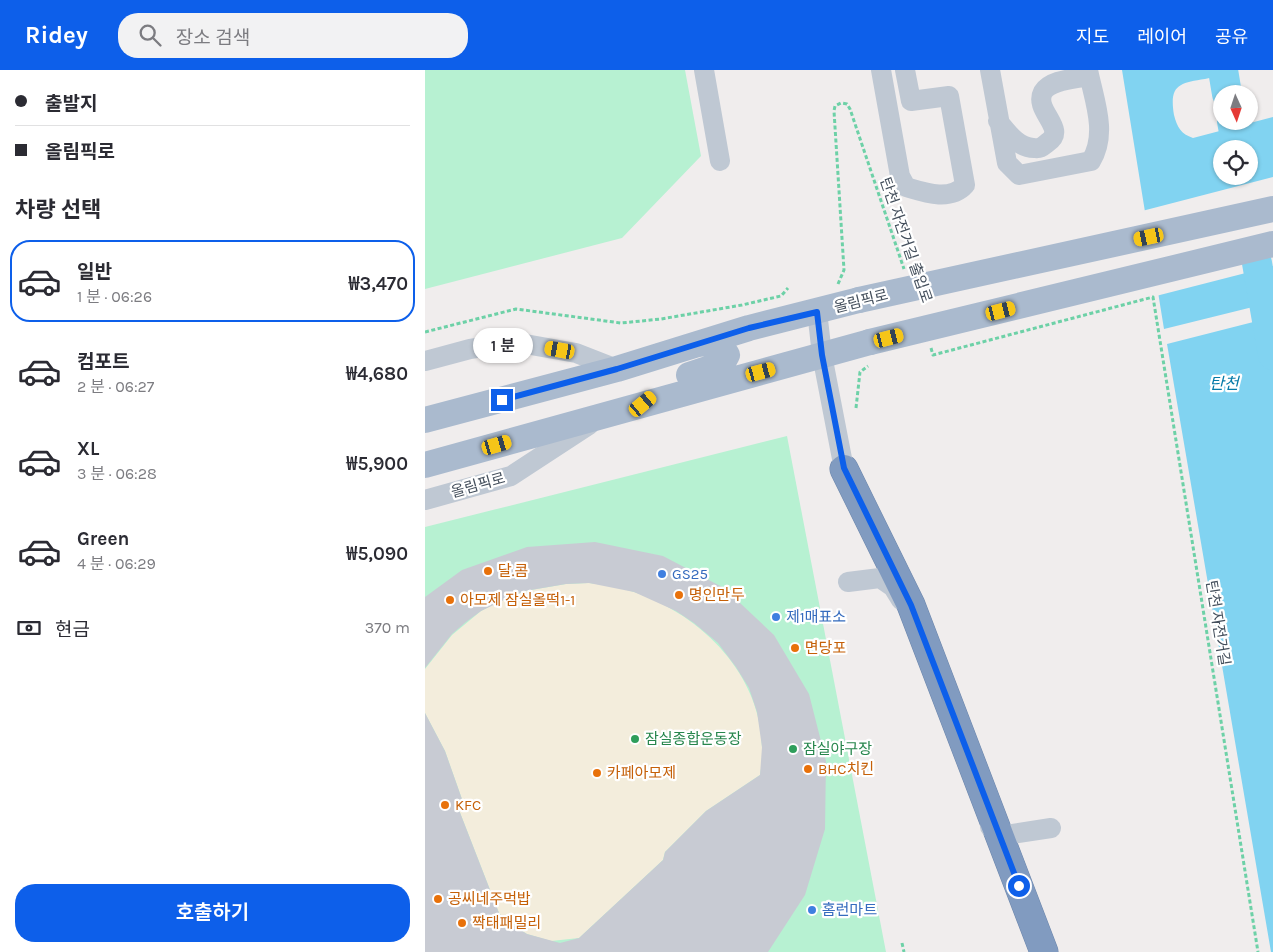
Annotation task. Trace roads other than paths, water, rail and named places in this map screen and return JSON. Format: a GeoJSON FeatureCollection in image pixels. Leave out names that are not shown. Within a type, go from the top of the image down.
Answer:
{"type":"FeatureCollection","features":[{"type":"Feature","properties":{"kind":"highway"},"geometry":{"type":"LineString","coordinates":[[844,468],[911,605],[1043,952]]}},
{"type":"Feature","properties":{"kind":"main road","name":"올림픽로"},"geometry":{"type":"LineString","coordinates":[[425,420],[617,369],[749,328],[817,312],[848,294],[1273,209]]}},
{"type":"Feature","properties":{"kind":"main road","name":"올림픽로"},"geometry":{"type":"LineString","coordinates":[[425,465],[822,355],[871,353],[1273,244]]}},
{"type":"Feature","properties":{"kind":"main road"},"geometry":{"type":"LineString","coordinates":[[643,404],[670,381],[722,364],[727,355],[718,341],[695,345]]}},
{"type":"Feature","properties":{"kind":"street"},"geometry":{"type":"LineString","coordinates":[[704,70],[720,161]]}},
{"type":"Feature","properties":{"kind":"street"},"geometry":{"type":"LineString","coordinates":[[881,70],[899,176],[906,187],[929,194],[941,194],[961,189],[965,185],[949,96],[911,102],[905,70]]}},
{"type":"Feature","properties":{"kind":"street"},"geometry":{"type":"LineString","coordinates":[[990,70],[998,121],[1007,162],[1019,175],[1091,161],[1097,150],[1100,134],[1089,73],[1055,83],[1043,92],[1041,102],[1044,113],[1053,125],[1055,133],[1051,140],[1040,149],[1027,148],[1011,136],[998,121]]}},
{"type":"Feature","properties":{"kind":"street"},"geometry":{"type":"LineString","coordinates":[[817,312],[822,355],[844,468]]}},
{"type":"Feature","properties":{"kind":"street"},"geometry":{"type":"LineString","coordinates":[[425,361],[470,348],[514,342],[576,353],[617,369]]}},
{"type":"Feature","properties":{"kind":"street","name":"올림픽로"},"geometry":{"type":"LineString","coordinates":[[425,500],[511,476],[604,415]]}},
{"type":"Feature","properties":{"kind":"street"},"geometry":{"type":"LineString","coordinates":[[848,582],[880,578],[893,587],[905,607],[990,828],[1000,836],[1051,828]]}},
{"type":"Feature","properties":{"kind":"water"},"geometry":{"type":"Polygon","coordinates":[[[1122,70],[1235,70],[1182,84],[1175,91],[1173,105],[1177,123],[1180,130],[1193,138],[1223,130],[1258,130],[1258,121],[1273,117],[1273,302],[1164,329],[1122,70]]]}},
{"type":"Feature","properties":{"kind":"water","name":"탄천"},"geometry":{"type":"Polygon","coordinates":[[[1273,317],[1273,952],[1271,952],[1167,344],[1273,317]]]}},
{"type":"Feature","properties":{"kind":"waterway","name":"탄천"},"geometry":{"type":"LineString","coordinates":[[1223,70],[1226,85]]}},
{"type":"Feature","properties":{"kind":"waterway","name":"탄천"},"geometry":{"type":"LineString","coordinates":[[1234,130],[1235,140]]}},
{"type":"Feature","properties":{"kind":"waterway","name":"탄천"},"geometry":{"type":"LineString","coordinates":[[1257,263],[1273,355]]}},
{"type":"Feature","properties":{"kind":"place","name":"달.콤"},"geometry":{"type":"Point","coordinates":[488,571]}},
{"type":"Feature","properties":{"kind":"place","name":"GS25"},"geometry":{"type":"Point","coordinates":[662,574]}},
{"type":"Feature","properties":{"kind":"place","name":"명인만두"},"geometry":{"type":"Point","coordinates":[679,595]}},
{"type":"Feature","properties":{"kind":"place","name":"아모제 잠실올떡1-1"},"geometry":{"type":"Point","coordinates":[450,600]}},
{"type":"Feature","properties":{"kind":"place","name":"제1매표소"},"geometry":{"type":"Point","coordinates":[776,617]}},
{"type":"Feature","properties":{"kind":"place","name":"면당포"},"geometry":{"type":"Point","coordinates":[795,648]}},
{"type":"Feature","properties":{"kind":"place","name":"잠실종합운동장"},"geometry":{"type":"Point","coordinates":[635,739]}},
{"type":"Feature","properties":{"kind":"place","name":"잠실야구장"},"geometry":{"type":"Point","coordinates":[793,749]}},
{"type":"Feature","properties":{"kind":"place","name":"BHC치킨"},"geometry":{"type":"Point","coordinates":[808,769]}},
{"type":"Feature","properties":{"kind":"place","name":"카페아모제"},"geometry":{"type":"Point","coordinates":[597,773]}},
{"type":"Feature","properties":{"kind":"place","name":"KFC"},"geometry":{"type":"Point","coordinates":[445,805]}},
{"type":"Feature","properties":{"kind":"place","name":"공씨네주먹밥"},"geometry":{"type":"Point","coordinates":[438,899]}},
{"type":"Feature","properties":{"kind":"place","name":"홈런마트"},"geometry":{"type":"Point","coordinates":[812,910]}},
{"type":"Feature","properties":{"kind":"place","name":"짝태패밀리"},"geometry":{"type":"Point","coordinates":[462,923]}}]}
